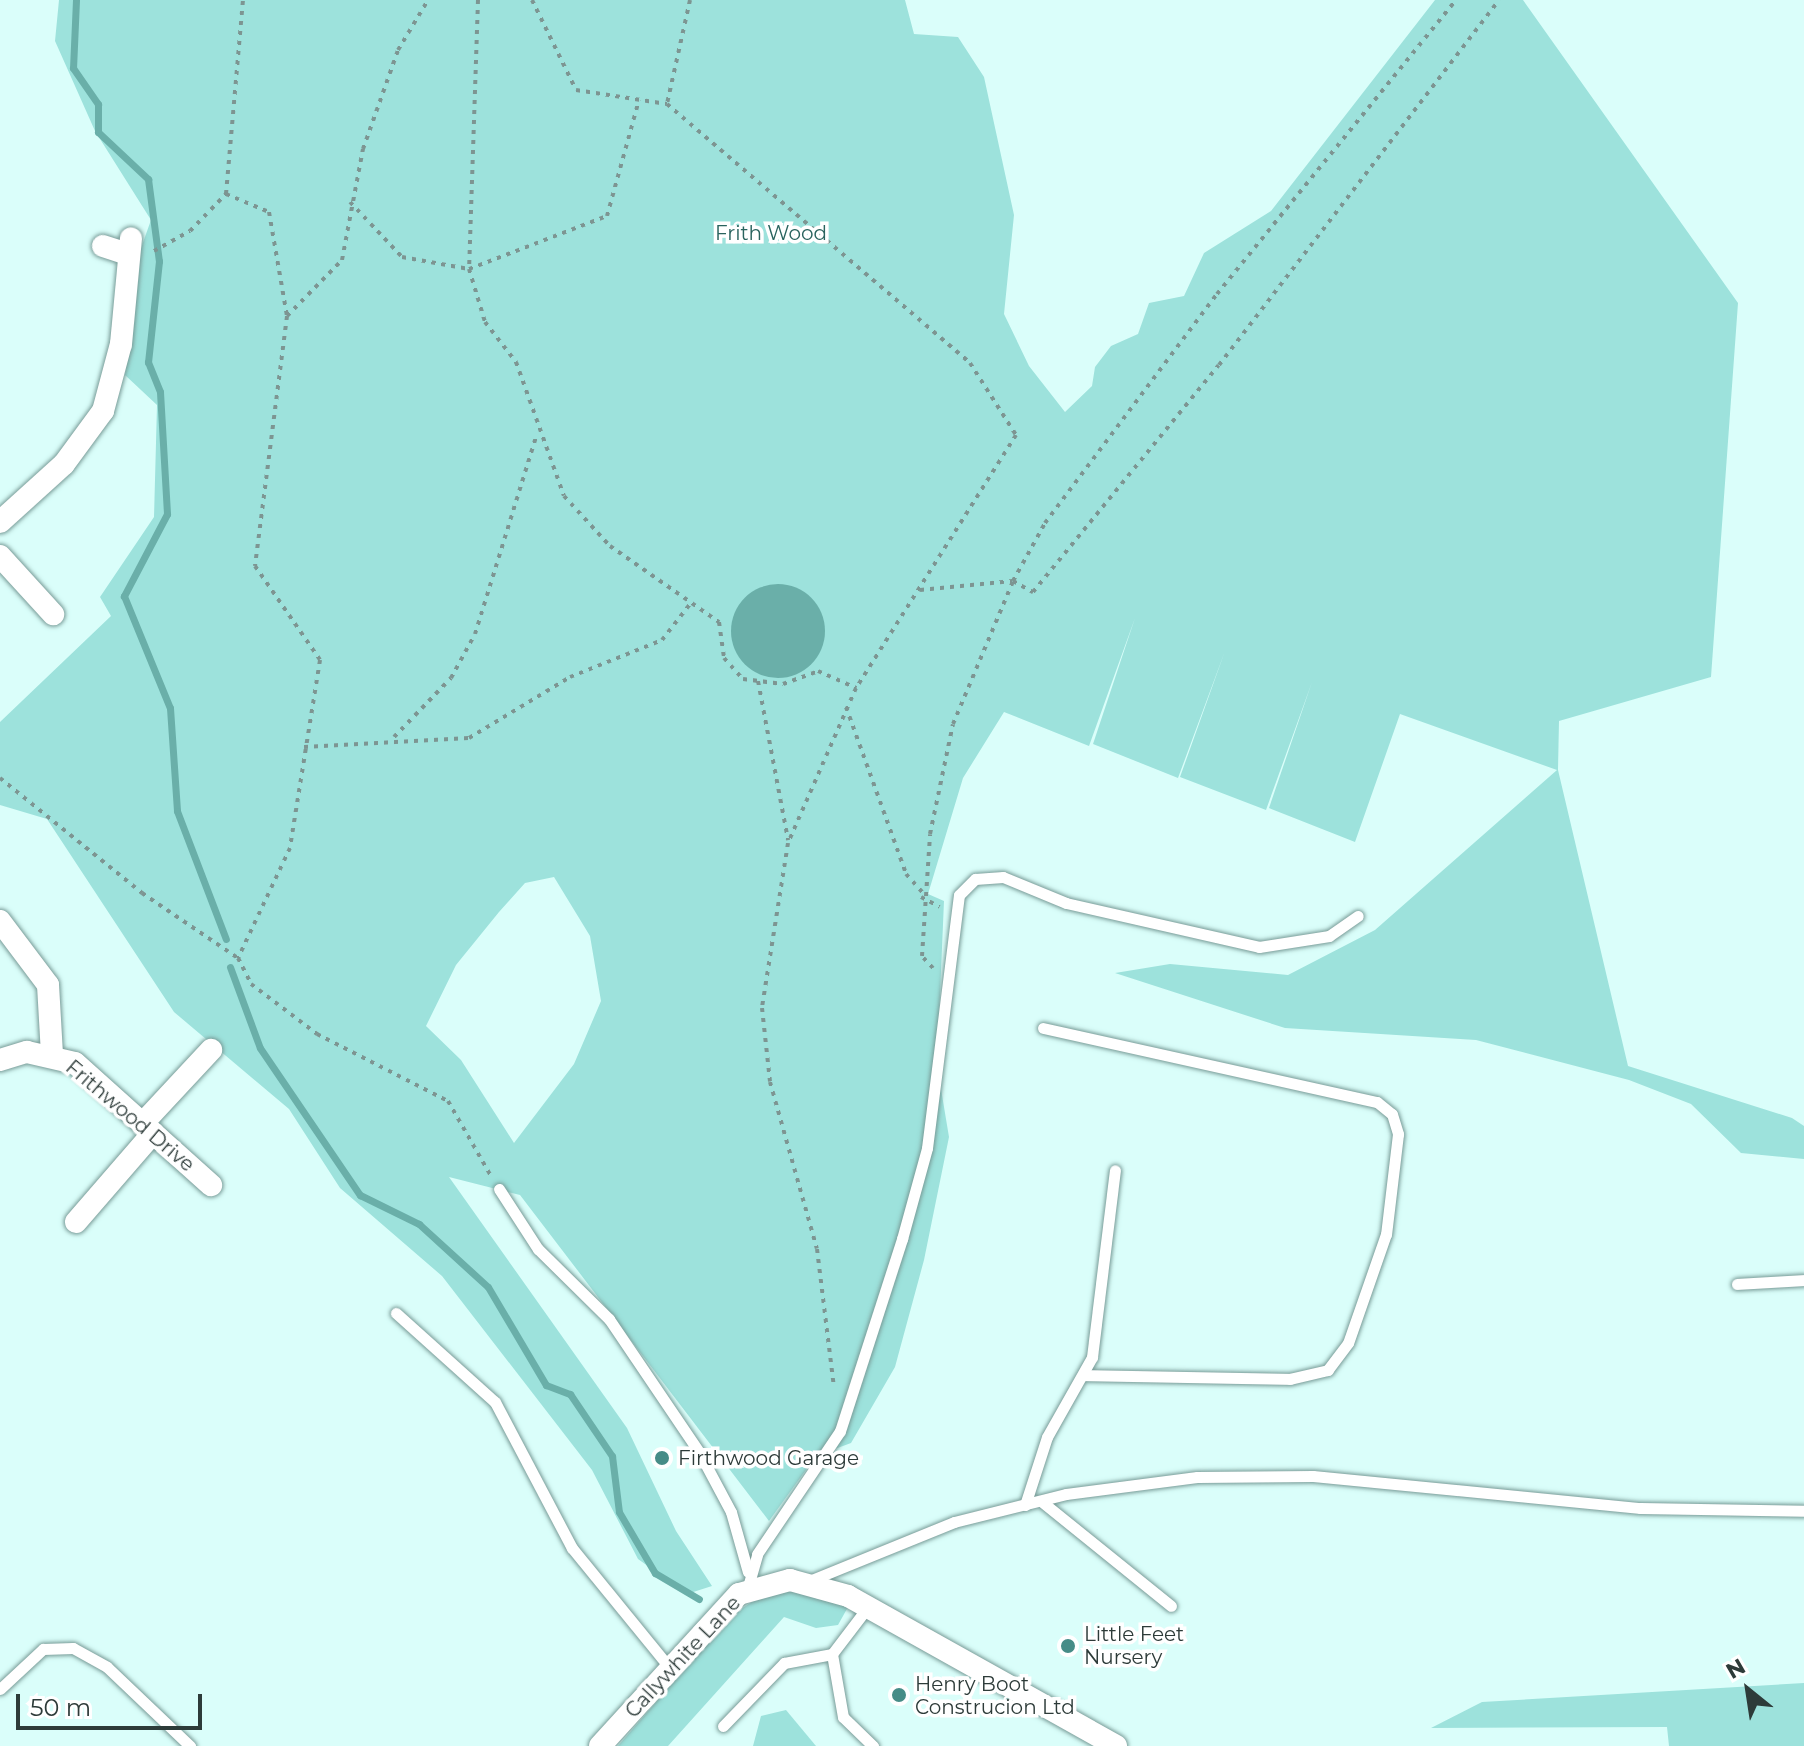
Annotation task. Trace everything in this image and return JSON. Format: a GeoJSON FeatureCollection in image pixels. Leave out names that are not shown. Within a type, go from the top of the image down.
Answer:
{"type":"FeatureCollection","features":[{"type":"Feature","properties":{"kind":"street"},"geometry":{"type":"LineString","coordinates":[[0,522],[64,464],[103,411],[121,344],[128,245],[103,246]]}},
{"type":"Feature","properties":{"kind":"street"},"geometry":{"type":"LineString","coordinates":[[0,556],[54,613]]}},
{"type":"Feature","properties":{"kind":"street"},"geometry":{"type":"LineString","coordinates":[[0,921],[48,985],[52,1054]]}},
{"type":"Feature","properties":{"kind":"street"},"geometry":{"type":"LineString","coordinates":[[76,1222],[211,1050]]}},
{"type":"Feature","properties":{"kind":"street","name":"Frithwood Drive"},"geometry":{"type":"LineString","coordinates":[[0,1060],[52,1054],[75,1063],[211,1185]]}},
{"type":"Feature","properties":{"kind":"street","name":"Callywhite Lane"},"geometry":{"type":"LineString","coordinates":[[600,1746],[748,1581],[809,1581]]}},
{"type":"Feature","properties":{"kind":"street"},"geometry":{"type":"LineString","coordinates":[[809,1581],[867,1608],[1116,1746]]}},
{"type":"Feature","properties":{"kind":"lane"},"geometry":{"type":"LineString","coordinates":[[748,1581],[840,1431],[927,1148],[959,895],[975,879],[1003,877],[1066,903],[1259,947],[1329,936],[1358,916]]}},
{"type":"Feature","properties":{"kind":"lane"},"geometry":{"type":"LineString","coordinates":[[1043,1028],[1377,1102],[1392,1114],[1398,1134],[1386,1234],[1348,1343],[1328,1370],[1290,1379],[1083,1375]]}},
{"type":"Feature","properties":{"kind":"lane"},"geometry":{"type":"LineString","coordinates":[[1025,1505],[1047,1437],[1092,1357],[1115,1170]]}},
{"type":"Feature","properties":{"kind":"lane"},"geometry":{"type":"LineString","coordinates":[[499,1189],[538,1249],[609,1319],[699,1452],[731,1512],[748,1581]]}},
{"type":"Feature","properties":{"kind":"lane"},"geometry":{"type":"LineString","coordinates":[[1737,1284],[1804,1280]]}},
{"type":"Feature","properties":{"kind":"lane"},"geometry":{"type":"LineString","coordinates":[[396,1313],[495,1402],[572,1548],[670,1668]]}},
{"type":"Feature","properties":{"kind":"lane"},"geometry":{"type":"LineString","coordinates":[[809,1581],[954,1522],[1041,1501],[1197,1477],[1313,1476],[1640,1508],[1804,1511]]}},
{"type":"Feature","properties":{"kind":"lane"},"geometry":{"type":"LineString","coordinates":[[1041,1501],[1171,1606]]}},
{"type":"Feature","properties":{"kind":"lane"},"geometry":{"type":"LineString","coordinates":[[723,1726],[784,1663],[832,1654],[867,1608]]}},
{"type":"Feature","properties":{"kind":"lane"},"geometry":{"type":"LineString","coordinates":[[0,1689],[43,1649],[73,1648],[107,1667],[190,1746]]}},
{"type":"Feature","properties":{"kind":"lane"},"geometry":{"type":"LineString","coordinates":[[832,1654],[843,1717],[873,1746]]}},
{"type":"Feature","properties":{"kind":"path"},"geometry":{"type":"LineString","coordinates":[[151,253],[173,240],[226,194],[243,0]]}},
{"type":"Feature","properties":{"kind":"path"},"geometry":{"type":"LineString","coordinates":[[287,316],[342,260],[350,202],[398,50],[428,0]]}},
{"type":"Feature","properties":{"kind":"path"},"geometry":{"type":"LineString","coordinates":[[478,0],[469,269],[485,322],[516,362],[537,435],[564,496],[610,546],[719,622],[724,658],[743,679],[783,684],[818,671],[856,688]]}},
{"type":"Feature","properties":{"kind":"path"},"geometry":{"type":"LineString","coordinates":[[532,0],[576,90],[667,104],[970,363],[1016,435],[856,688],[788,843],[762,1008],[770,1082],[817,1249],[840,1431]]}},
{"type":"Feature","properties":{"kind":"path"},"geometry":{"type":"LineString","coordinates":[[667,104],[690,0]]}},
{"type":"Feature","properties":{"kind":"path"},"geometry":{"type":"LineString","coordinates":[[949,984],[922,956],[922,892],[953,724],[1013,581],[1045,523],[1217,294],[1456,0]]}},
{"type":"Feature","properties":{"kind":"path"},"geometry":{"type":"LineString","coordinates":[[920,590],[1013,581],[1033,592],[1219,365],[1499,0]]}},
{"type":"Feature","properties":{"kind":"path"},"geometry":{"type":"LineString","coordinates":[[350,202],[402,257],[469,269],[607,216],[639,100]]}},
{"type":"Feature","properties":{"kind":"path"},"geometry":{"type":"LineString","coordinates":[[226,194],[269,212],[287,316],[255,566],[320,660],[290,848],[238,958]]}},
{"type":"Feature","properties":{"kind":"path"},"geometry":{"type":"LineString","coordinates":[[393,738],[451,678],[475,634],[537,435]]}},
{"type":"Feature","properties":{"kind":"path"},"geometry":{"type":"LineString","coordinates":[[304,747],[393,738],[469,738],[570,677],[662,640],[690,604]]}},
{"type":"Feature","properties":{"kind":"path"},"geometry":{"type":"LineString","coordinates":[[758,681],[788,843]]}},
{"type":"Feature","properties":{"kind":"path"},"geometry":{"type":"LineString","coordinates":[[846,707],[906,874],[922,892]]}},
{"type":"Feature","properties":{"kind":"path"},"geometry":{"type":"LineString","coordinates":[[2,780],[142,893],[238,958],[251,984],[317,1034],[448,1101],[499,1189]]}},
{"type":"Feature","properties":{"kind":"green space","name":"Frith Wood"},"geometry":{"type":"Polygon","coordinates":[[[59,0],[905,0],[914,34],[958,37],[984,77],[1014,215],[1004,314],[1029,366],[1065,412],[1092,386],[1095,367],[1111,346],[1138,334],[1149,303],[1184,296],[1204,253],[1271,211],[1435,0],[1523,0],[1738,303],[1711,677],[1559,721],[1558,770],[1628,1066],[1792,1118],[1804,1126],[1804,1159],[1741,1153],[1691,1104],[1629,1080],[1476,1040],[1285,1028],[1115,973],[1170,964],[1288,975],[1375,930],[1557,770],[1400,714],[1355,842],[1269,808],[1312,682],[1266,810],[1180,777],[1225,651],[1178,778],[1093,744],[1135,618],[1089,746],[1004,712],[963,778],[928,894],[944,901],[937,1065],[949,1137],[924,1260],[895,1367],[851,1443],[816,1456],[769,1521],[520,1195],[449,1177],[627,1428],[676,1531],[712,1586],[687,1594],[638,1559],[592,1470],[442,1276],[340,1188],[289,1109],[174,1012],[47,819],[0,805],[0,722],[111,616],[100,597],[154,517],[157,405],[125,375],[140,251],[151,220],[95,131],[55,41],[59,0]],[[554,877],[525,883],[456,965],[426,1026],[461,1060],[514,1143],[574,1064],[601,1001],[590,936],[554,877]]]}},
{"type":"Feature","properties":{"kind":"green space"},"geometry":{"type":"Polygon","coordinates":[[[801,1585],[848,1607],[838,1625],[816,1628],[784,1617],[668,1746],[618,1746],[732,1615],[761,1596],[801,1585]]]}},
{"type":"Feature","properties":{"kind":"green space"},"geometry":{"type":"Polygon","coordinates":[[[1804,1683],[1804,1746],[1669,1746],[1667,1727],[1431,1728],[1482,1702],[1804,1683]]]}},
{"type":"Feature","properties":{"kind":"green space"},"geometry":{"type":"Polygon","coordinates":[[[786,1710],[816,1746],[753,1746],[761,1716],[786,1710]]]}},
{"type":"Feature","properties":{"kind":"shaded area"},"geometry":{"type":"Polygon","coordinates":[[[778,584],[796,588],[811,598],[821,613],[825,631],[821,649],[811,664],[796,674],[778,678],[760,674],[745,664],[735,649],[731,631],[735,613],[745,598],[760,588],[778,584]]]}},
{"type":"Feature","properties":{"kind":"waterway"},"geometry":{"type":"LineString","coordinates":[[76,0],[73,68],[98,104],[98,132],[148,179],[159,261],[148,362],[160,392],[167,514],[124,596],[170,708],[177,811],[226,939]]}},
{"type":"Feature","properties":{"kind":"waterway"},"geometry":{"type":"LineString","coordinates":[[230,967],[260,1048],[360,1195],[419,1224],[488,1287],[546,1385],[570,1394],[612,1456],[619,1512],[655,1573],[699,1599]]}},
{"type":"Feature","properties":{"kind":"place","name":"Firthwood Garage"},"geometry":{"type":"Point","coordinates":[662,1458]}},
{"type":"Feature","properties":{"kind":"place","name":"Little Feet Nursery"},"geometry":{"type":"Point","coordinates":[1068,1646]}},
{"type":"Feature","properties":{"kind":"place","name":"Henry Boot Construcion Ltd"},"geometry":{"type":"Point","coordinates":[899,1695]}}]}
